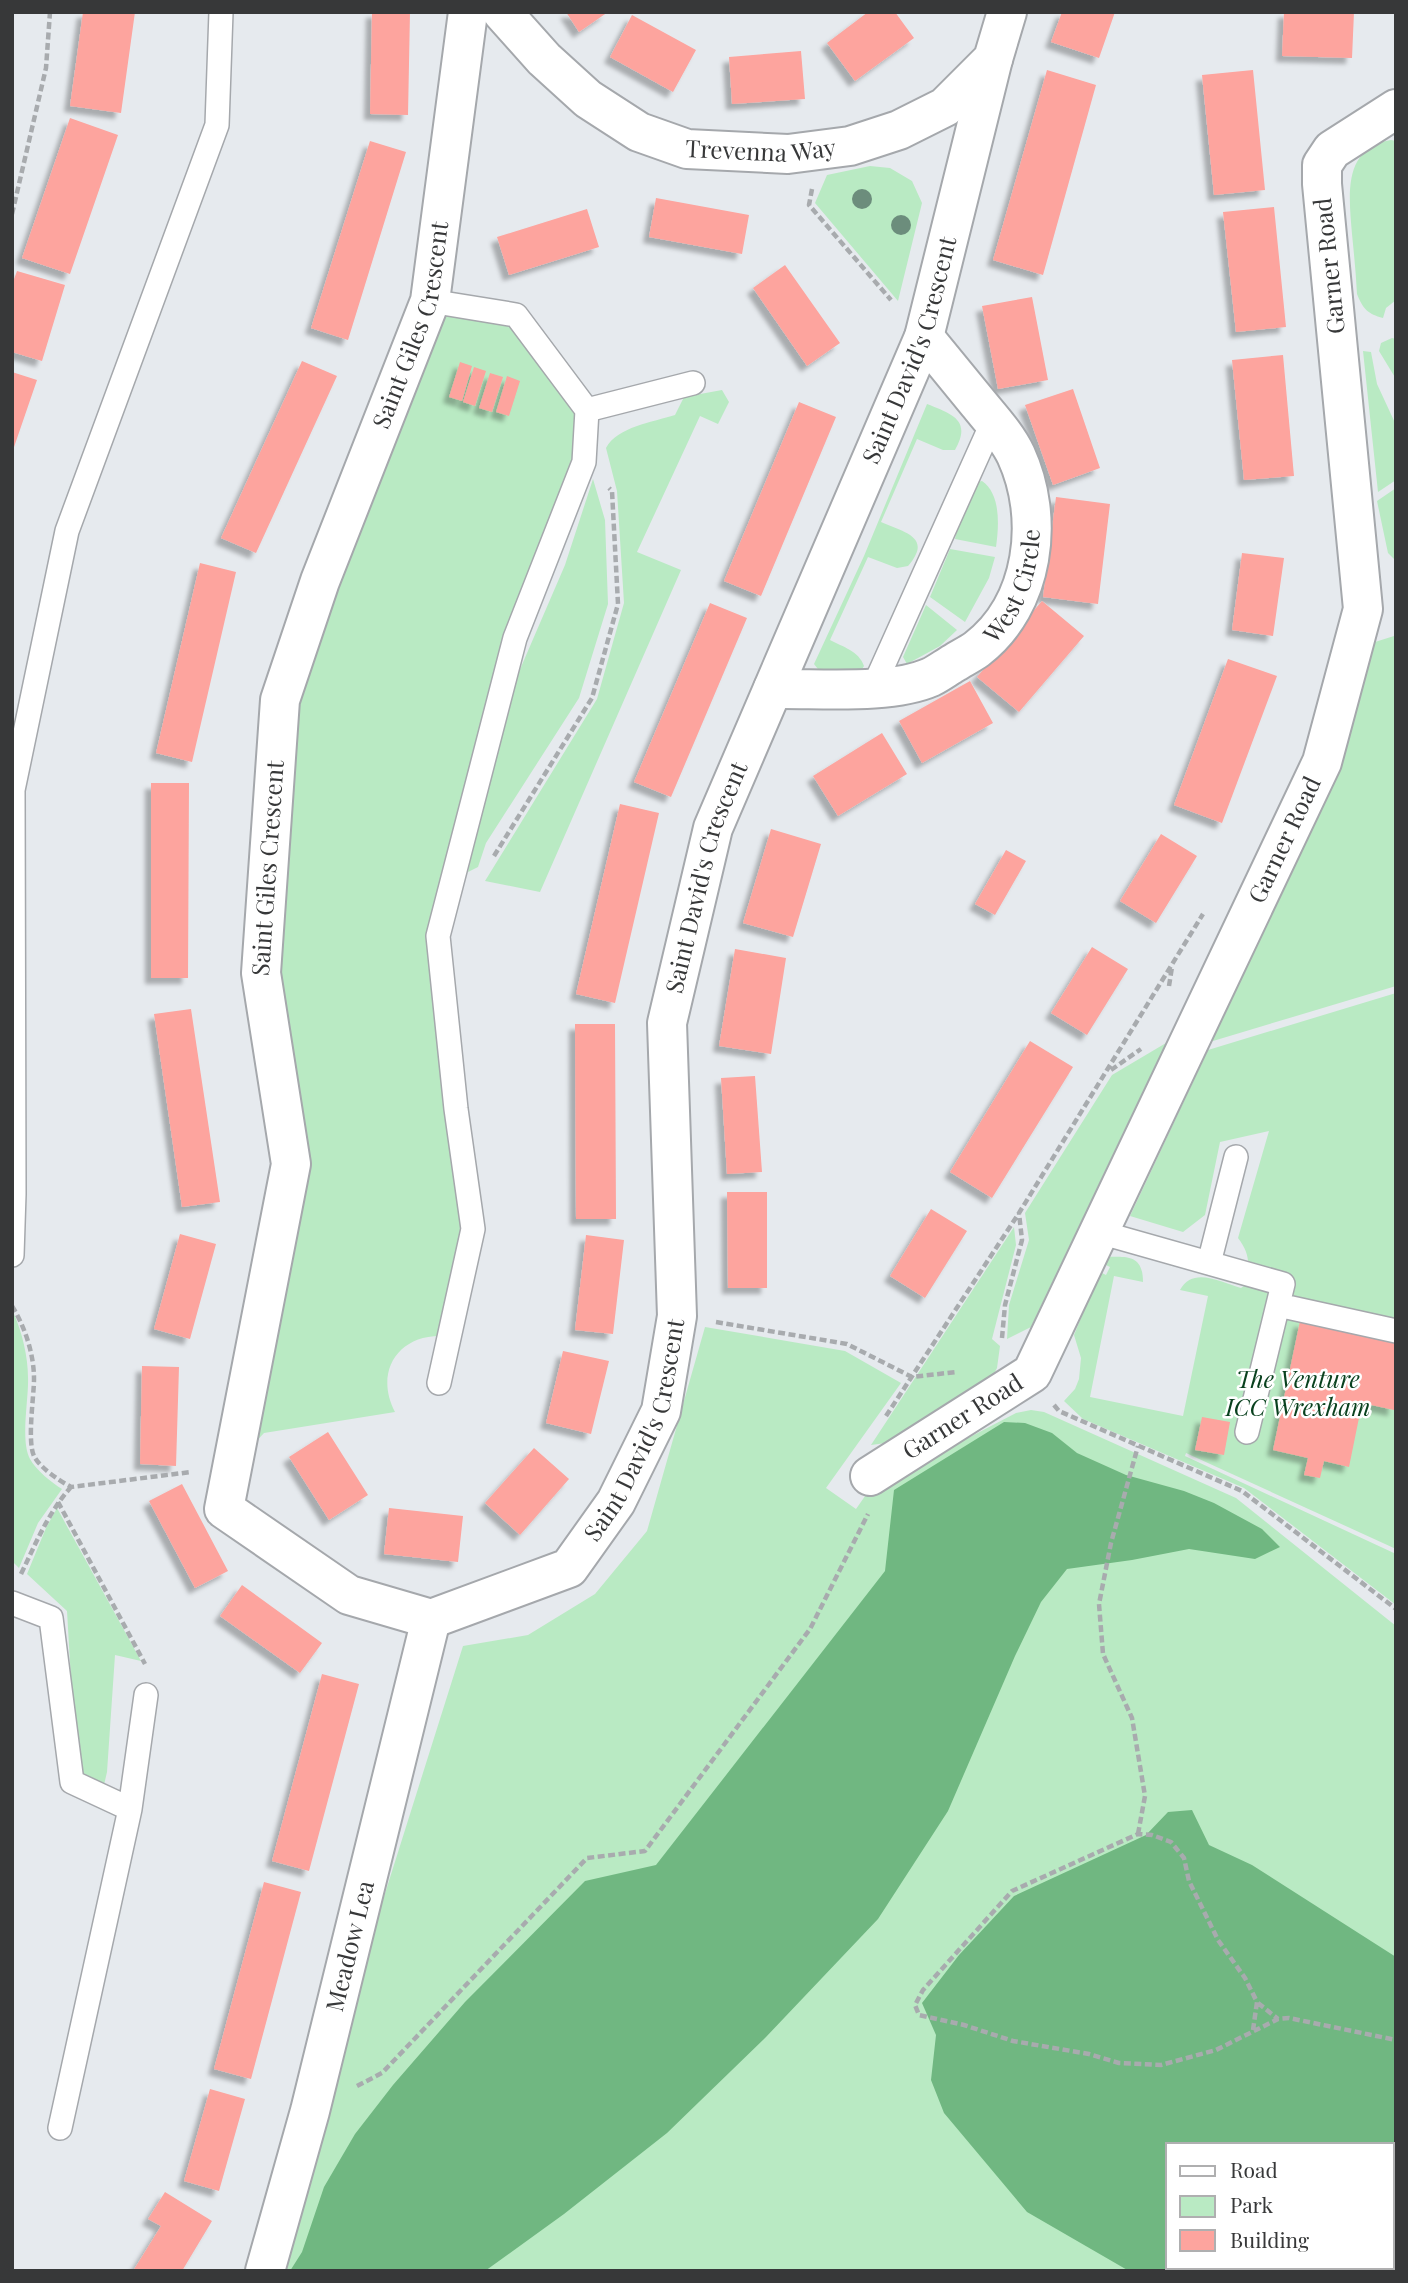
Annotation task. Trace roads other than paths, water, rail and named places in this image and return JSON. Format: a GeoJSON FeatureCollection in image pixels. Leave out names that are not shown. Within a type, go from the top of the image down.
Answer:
{"type":"FeatureCollection","features":[{"type":"Feature","properties":{"kind":"street","name":"Saint Giles Crescent"},"geometry":{"type":"LineString","coordinates":[[432,1619],[349,1595],[225,1509],[290,1164],[261,973],[280,700],[320,581],[430,302],[468,12]]}},
{"type":"Feature","properties":{"kind":"street","name":"Trevenna Way"},"geometry":{"type":"LineString","coordinates":[[502,12],[544,59],[588,99],[639,132],[687,149],[788,154],[850,146],[899,130],[945,107],[993,59],[1007,12]]}},
{"type":"Feature","properties":{"kind":"street","name":"Saint David's Crescent"},"geometry":{"type":"LineString","coordinates":[[432,1619],[569,1568],[616,1502],[661,1411],[677,1316],[667,1023],[713,828],[924,337],[993,59]]}},
{"type":"Feature","properties":{"kind":"street","name":"Garner Road"},"geometry":{"type":"LineString","coordinates":[[870,1476],[1032,1373],[1322,762],[1363,609],[1322,165],[1332,150],[1396,109]]}},
{"type":"Feature","properties":{"kind":"street","name":"West Circle"},"geometry":{"type":"LineString","coordinates":[[773,689],[873,688],[903,685],[932,677],[978,648],[999,626],[1016,600],[1029,565],[1034,527],[1029,489],[1015,453],[993,421],[924,337]]}},
{"type":"Feature","properties":{"kind":"street"},"geometry":{"type":"LineString","coordinates":[[1362,592],[1396,613]]}},
{"type":"Feature","properties":{"kind":"street","name":"Meadow Lea"},"geometry":{"type":"LineString","coordinates":[[265,2271],[310,2111],[432,1619]]}},
{"type":"Feature","properties":{"kind":"lane"},"geometry":{"type":"LineString","coordinates":[[12,1255],[13,790],[67,531],[217,125],[220,12]]}},
{"type":"Feature","properties":{"kind":"lane"},"geometry":{"type":"LineString","coordinates":[[430,302],[516,315],[587,410],[584,462],[514,638],[438,936],[456,1109],[473,1229],[439,1383]]}},
{"type":"Feature","properties":{"kind":"lane"},"geometry":{"type":"LineString","coordinates":[[587,410],[693,383]]}},
{"type":"Feature","properties":{"kind":"lane"},"geometry":{"type":"LineString","coordinates":[[873,688],[993,421]]}},
{"type":"Feature","properties":{"kind":"lane"},"geometry":{"type":"LineString","coordinates":[[1209,1263],[1236,1157]]}},
{"type":"Feature","properties":{"kind":"lane"},"geometry":{"type":"LineString","coordinates":[[1099,1232],[1283,1284],[1247,1432]]}},
{"type":"Feature","properties":{"kind":"lane"},"geometry":{"type":"LineString","coordinates":[[1278,1305],[1396,1331]]}},
{"type":"Feature","properties":{"kind":"lane"},"geometry":{"type":"LineString","coordinates":[[12,1603],[51,1618],[72,1782],[130,1809]]}},
{"type":"Feature","properties":{"kind":"lane"},"geometry":{"type":"LineString","coordinates":[[60,2129],[130,1809],[146,1695]]}},
{"type":"Feature","properties":{"kind":"park label","name":"The Venture ICC Wrexham"},"geometry":{"type":"Point","coordinates":[1298,1394]}}]}
